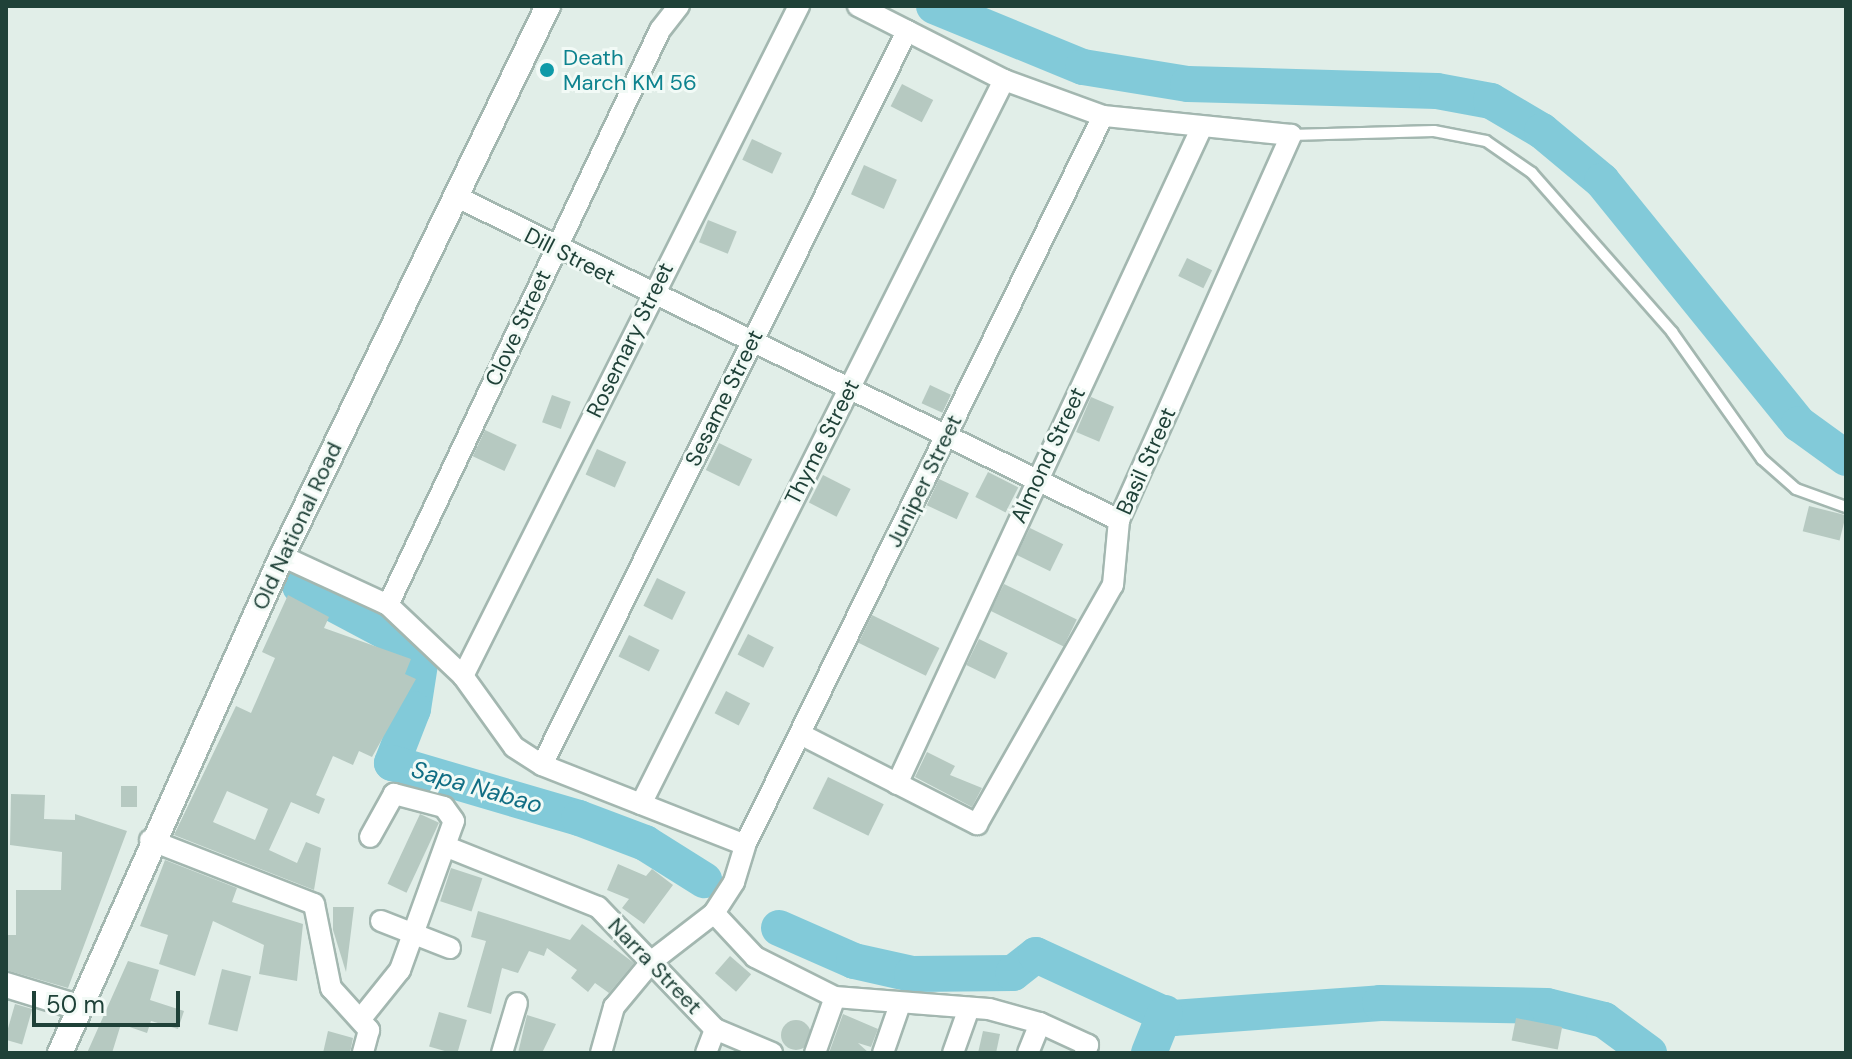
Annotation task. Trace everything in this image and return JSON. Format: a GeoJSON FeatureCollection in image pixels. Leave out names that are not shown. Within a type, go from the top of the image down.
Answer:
{"type":"FeatureCollection","features":[{"type":"Feature","properties":{"kind":"main road","name":"Old National Road"},"geometry":{"type":"LineString","coordinates":[[60,1053],[150,840],[282,556],[548,6]]}},
{"type":"Feature","properties":{"kind":"main road"},"geometry":{"type":"LineString","coordinates":[[6,985],[78,1007]]}},
{"type":"Feature","properties":{"kind":"street","name":"Rosemary Street"},"geometry":{"type":"LineString","coordinates":[[463,676],[799,6]]}},
{"type":"Feature","properties":{"kind":"street"},"geometry":{"type":"LineString","coordinates":[[858,6],[1004,80],[1103,116],[1291,135]]}},
{"type":"Feature","properties":{"kind":"street","name":"Clove Street"},"geometry":{"type":"LineString","coordinates":[[388,605],[555,249],[676,8]]}},
{"type":"Feature","properties":{"kind":"street","name":"Sesame Street"},"geometry":{"type":"LineString","coordinates":[[542,765],[907,31]]}},
{"type":"Feature","properties":{"kind":"street","name":"Thyme Street"},"geometry":{"type":"LineString","coordinates":[[641,804],[1004,80]]}},
{"type":"Feature","properties":{"kind":"street","name":"Juniper Street"},"geometry":{"type":"LineString","coordinates":[[714,913],[1103,116]]}},
{"type":"Feature","properties":{"kind":"street","name":"Almond Street"},"geometry":{"type":"LineString","coordinates":[[897,784],[1202,127]]}},
{"type":"Feature","properties":{"kind":"street","name":"Basil Street"},"geometry":{"type":"LineString","coordinates":[[897,784],[977,824],[1113,585],[1119,520],[1291,135]]}},
{"type":"Feature","properties":{"kind":"street","name":"Dill Street"},"geometry":{"type":"LineString","coordinates":[[455,196],[651,296],[1119,520]]}},
{"type":"Feature","properties":{"kind":"street"},"geometry":{"type":"LineString","coordinates":[[282,556],[388,605],[463,676],[514,747],[542,765],[745,845]]}},
{"type":"Feature","properties":{"kind":"street"},"geometry":{"type":"LineString","coordinates":[[800,734],[897,784]]}},
{"type":"Feature","properties":{"kind":"street"},"geometry":{"type":"LineString","coordinates":[[363,1016],[400,970],[447,847],[450,812],[394,794],[370,837]]}},
{"type":"Feature","properties":{"kind":"street"},"geometry":{"type":"LineString","coordinates":[[150,840],[305,897],[314,904],[331,988],[363,1016],[369,1030],[363,1053]]}},
{"type":"Feature","properties":{"kind":"street","name":"Narra Street"},"geometry":{"type":"LineString","coordinates":[[447,847],[598,907],[715,1029],[772,1053]]}},
{"type":"Feature","properties":{"kind":"street"},"geometry":{"type":"LineString","coordinates":[[601,1053],[614,1007],[652,961],[714,913],[755,957],[835,997],[899,1007],[969,1008],[1040,1023],[1088,1045],[1085,1053]]}},
{"type":"Feature","properties":{"kind":"street"},"geometry":{"type":"LineString","coordinates":[[381,921],[450,948]]}},
{"type":"Feature","properties":{"kind":"street"},"geometry":{"type":"LineString","coordinates":[[815,1053],[835,997]]}},
{"type":"Feature","properties":{"kind":"street"},"geometry":{"type":"LineString","coordinates":[[502,1053],[517,1003]]}},
{"type":"Feature","properties":{"kind":"street"},"geometry":{"type":"LineString","coordinates":[[883,1053],[899,1007]]}},
{"type":"Feature","properties":{"kind":"street"},"geometry":{"type":"LineString","coordinates":[[953,1053],[969,1008]]}},
{"type":"Feature","properties":{"kind":"street"},"geometry":{"type":"LineString","coordinates":[[1028,1053],[1040,1023]]}},
{"type":"Feature","properties":{"kind":"street"},"geometry":{"type":"LineString","coordinates":[[706,1053],[715,1029]]}},
{"type":"Feature","properties":{"kind":"lane"},"geometry":{"type":"LineString","coordinates":[[1291,135],[1434,131],[1486,141],[1532,173],[1672,332],[1762,459],[1796,489],[1846,507]]}},
{"type":"Feature","properties":{"kind":"building"},"geometry":{"type":"Polygon","coordinates":[[[902,84],[933,100],[922,122],[891,106],[902,84]]]}},
{"type":"Feature","properties":{"kind":"building"},"geometry":{"type":"Polygon","coordinates":[[[752,139],[782,153],[772,174],[742,160],[752,139]]]}},
{"type":"Feature","properties":{"kind":"building"},"geometry":{"type":"Polygon","coordinates":[[[864,165],[897,180],[884,209],[851,194],[864,165]]]}},
{"type":"Feature","properties":{"kind":"building"},"geometry":{"type":"Polygon","coordinates":[[[708,220],[737,232],[728,254],[699,242],[708,220]]]}},
{"type":"Feature","properties":{"kind":"building"},"geometry":{"type":"Polygon","coordinates":[[[1187,258],[1212,270],[1203,288],[1178,276],[1187,258]]]}},
{"type":"Feature","properties":{"kind":"building"},"geometry":{"type":"Polygon","coordinates":[[[930,385],[951,395],[942,413],[922,403],[930,385]]]}},
{"type":"Feature","properties":{"kind":"building"},"geometry":{"type":"Polygon","coordinates":[[[552,395],[571,402],[561,429],[542,422],[552,395]]]}},
{"type":"Feature","properties":{"kind":"building"},"geometry":{"type":"Polygon","coordinates":[[[1091,397],[1114,407],[1099,442],[1076,432],[1091,397]]]}},
{"type":"Feature","properties":{"kind":"building"},"geometry":{"type":"Polygon","coordinates":[[[485,430],[517,445],[504,471],[473,456],[485,430]]]}},
{"type":"Feature","properties":{"kind":"building"},"geometry":{"type":"Polygon","coordinates":[[[719,443],[752,459],[739,486],[706,470],[719,443]]]}},
{"type":"Feature","properties":{"kind":"building"},"geometry":{"type":"Polygon","coordinates":[[[597,449],[626,462],[615,488],[586,475],[597,449]]]}},
{"type":"Feature","properties":{"kind":"building"},"geometry":{"type":"Polygon","coordinates":[[[988,472],[1018,487],[1006,512],[975,497],[988,472]]]}},
{"type":"Feature","properties":{"kind":"building"},"geometry":{"type":"Polygon","coordinates":[[[823,475],[851,489],[837,517],[809,503],[823,475]]]}},
{"type":"Feature","properties":{"kind":"building"},"geometry":{"type":"Polygon","coordinates":[[[939,479],[969,493],[957,519],[927,505],[939,479]]]}},
{"type":"Feature","properties":{"kind":"building"},"geometry":{"type":"Polygon","coordinates":[[[1809,506],[1846,515],[1840,540],[1803,531],[1809,506]]]}},
{"type":"Feature","properties":{"kind":"building"},"geometry":{"type":"Polygon","coordinates":[[[1030,528],[1063,544],[1050,571],[1017,555],[1030,528]]]}},
{"type":"Feature","properties":{"kind":"building"},"geometry":{"type":"Polygon","coordinates":[[[657,578],[686,592],[672,620],[643,606],[657,578]]]}},
{"type":"Feature","properties":{"kind":"building"},"geometry":{"type":"Polygon","coordinates":[[[1004,584],[1077,620],[1064,646],[991,611],[1004,584]]]}},
{"type":"Feature","properties":{"kind":"building"},"geometry":{"type":"Polygon","coordinates":[[[288,595],[329,617],[324,628],[411,659],[405,674],[416,679],[372,757],[359,751],[353,765],[333,756],[316,795],[325,799],[319,814],[291,802],[269,850],[297,863],[306,842],[321,848],[314,890],[174,835],[236,706],[251,713],[275,658],[262,652],[288,595]],[[227,791],[213,822],[255,840],[268,809],[227,791]]]}},
{"type":"Feature","properties":{"kind":"building"},"geometry":{"type":"Polygon","coordinates":[[[872,615],[939,648],[926,676],[858,643],[872,615]]]}},
{"type":"Feature","properties":{"kind":"building"},"geometry":{"type":"Polygon","coordinates":[[[748,634],[774,647],[763,668],[738,654],[748,634]]]}},
{"type":"Feature","properties":{"kind":"building"},"geometry":{"type":"Polygon","coordinates":[[[629,635],[660,650],[649,671],[618,657],[629,635]]]}},
{"type":"Feature","properties":{"kind":"building"},"geometry":{"type":"Polygon","coordinates":[[[979,639],[1008,653],[995,679],[966,665],[979,639]]]}},
{"type":"Feature","properties":{"kind":"building"},"geometry":{"type":"Polygon","coordinates":[[[726,691],[750,703],[739,726],[715,713],[726,691]]]}},
{"type":"Feature","properties":{"kind":"building"},"geometry":{"type":"Polygon","coordinates":[[[927,752],[955,766],[950,775],[982,788],[972,807],[915,777],[927,752]]]}},
{"type":"Feature","properties":{"kind":"building"},"geometry":{"type":"Polygon","coordinates":[[[828,777],[884,804],[868,836],[813,808],[828,777]]]}},
{"type":"Feature","properties":{"kind":"building"},"geometry":{"type":"Polygon","coordinates":[[[121,786],[137,786],[137,807],[121,807],[121,786]]]}},
{"type":"Feature","properties":{"kind":"building"},"geometry":{"type":"Polygon","coordinates":[[[11,794],[45,795],[44,819],[75,820],[75,814],[127,831],[68,988],[6,970],[6,935],[16,935],[16,890],[61,890],[62,852],[10,845],[11,794]]]}},
{"type":"Feature","properties":{"kind":"building"},"geometry":{"type":"Polygon","coordinates":[[[420,814],[439,823],[406,893],[387,884],[420,814]]]}},
{"type":"Feature","properties":{"kind":"building"},"geometry":{"type":"Polygon","coordinates":[[[165,860],[237,888],[232,902],[303,924],[297,981],[259,974],[264,945],[213,921],[195,976],[159,964],[168,935],[140,926],[165,860]]]}},
{"type":"Feature","properties":{"kind":"building"},"geometry":{"type":"Polygon","coordinates":[[[618,864],[646,876],[652,869],[673,885],[644,924],[622,908],[629,899],[607,890],[618,864]]]}},
{"type":"Feature","properties":{"kind":"building"},"geometry":{"type":"Polygon","coordinates":[[[451,868],[482,878],[472,911],[440,901],[451,868]]]}},
{"type":"Feature","properties":{"kind":"building"},"geometry":{"type":"Polygon","coordinates":[[[333,907],[354,907],[346,972],[333,930],[333,907]]]}},
{"type":"Feature","properties":{"kind":"building"},"geometry":{"type":"Polygon","coordinates":[[[478,911],[570,940],[582,924],[634,963],[609,993],[595,983],[588,992],[571,978],[577,970],[547,948],[544,956],[529,951],[518,973],[502,968],[491,1014],[467,1007],[486,941],[471,937],[478,911]]]}},
{"type":"Feature","properties":{"kind":"building"},"geometry":{"type":"Polygon","coordinates":[[[730,956],[751,974],[736,992],[715,973],[730,956]]]}},
{"type":"Feature","properties":{"kind":"building"},"geometry":{"type":"Polygon","coordinates":[[[128,961],[159,970],[150,1000],[184,1011],[178,1029],[151,1021],[147,1033],[121,1024],[112,1053],[87,1053],[128,961]]]}},
{"type":"Feature","properties":{"kind":"building"},"geometry":{"type":"Polygon","coordinates":[[[222,969],[251,976],[237,1032],[208,1024],[222,969]]]}},
{"type":"Feature","properties":{"kind":"building"},"geometry":{"type":"Polygon","coordinates":[[[15,1004],[32,1009],[22,1045],[6,1040],[15,1004]]]}},
{"type":"Feature","properties":{"kind":"building"},"geometry":{"type":"Polygon","coordinates":[[[439,1012],[467,1020],[457,1053],[429,1047],[439,1012]]]}},
{"type":"Feature","properties":{"kind":"building"},"geometry":{"type":"Polygon","coordinates":[[[843,1014],[878,1029],[871,1047],[858,1043],[869,1053],[829,1053],[843,1014]]]}},
{"type":"Feature","properties":{"kind":"building"},"geometry":{"type":"Polygon","coordinates":[[[527,1015],[556,1024],[542,1053],[518,1053],[527,1015]]]}},
{"type":"Feature","properties":{"kind":"building"},"geometry":{"type":"Polygon","coordinates":[[[1516,1018],[1562,1027],[1558,1050],[1512,1041],[1516,1018]]]}},
{"type":"Feature","properties":{"kind":"building"},"geometry":{"type":"Polygon","coordinates":[[[796,1020],[802,1021],[810,1029],[810,1041],[802,1049],[796,1050],[790,1049],[782,1041],[781,1035],[782,1029],[790,1021],[796,1020]]]}},
{"type":"Feature","properties":{"kind":"building"},"geometry":{"type":"Polygon","coordinates":[[[328,1031],[353,1038],[350,1053],[323,1053],[328,1031]]]}},
{"type":"Feature","properties":{"kind":"building"},"geometry":{"type":"Polygon","coordinates":[[[983,1031],[1000,1034],[996,1053],[978,1053],[983,1031]]]}},
{"type":"Feature","properties":{"kind":"waterway"},"geometry":{"type":"LineString","coordinates":[[934,6],[1083,67],[1188,84],[1437,91],[1491,101],[1542,131],[1602,181],[1799,424],[1846,458]]}},
{"type":"Feature","properties":{"kind":"waterway","name":"Sapa Nabao"},"geometry":{"type":"LineString","coordinates":[[300,586],[422,651],[413,709],[392,763],[579,818],[645,843],[704,880]]}},
{"type":"Feature","properties":{"kind":"waterway"},"geometry":{"type":"LineString","coordinates":[[779,928],[854,961],[912,974],[1013,973],[1036,955],[1173,1018],[1380,1003],[1547,1006],[1604,1020],[1649,1053]]}},
{"type":"Feature","properties":{"kind":"waterway"},"geometry":{"type":"LineString","coordinates":[[1149,1053],[1165,1013]]}},
{"type":"Feature","properties":{"kind":"place","name":"Death March KM 56"},"geometry":{"type":"Point","coordinates":[547,70]}}]}
